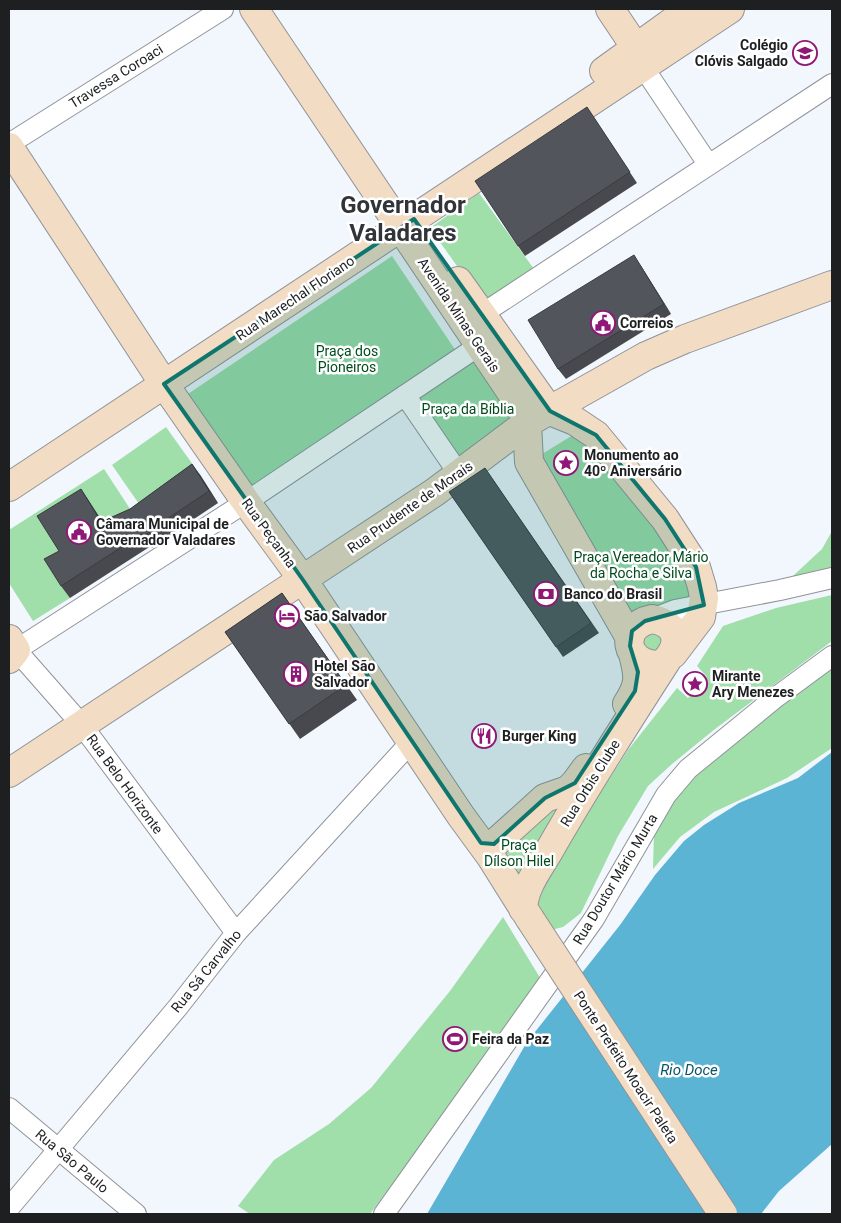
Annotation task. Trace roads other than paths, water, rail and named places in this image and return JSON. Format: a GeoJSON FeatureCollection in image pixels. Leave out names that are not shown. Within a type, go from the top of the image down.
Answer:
{"type":"FeatureCollection","features":[{"type":"Feature","properties":{"kind":"street","name":"Travessa Coroaci"},"geometry":{"type":"LineString","coordinates":[[9,145],[222,9]]}},
{"type":"Feature","properties":{"kind":"street","name":"Avenida Minas Gerais"},"geometry":{"type":"LineString","coordinates":[[254,9],[403,218],[482,314],[538,417]]}},
{"type":"Feature","properties":{"kind":"street","name":"Avenida Minas Gerais"},"geometry":{"type":"LineString","coordinates":[[273,9],[480,345],[521,407],[538,417]]}},
{"type":"Feature","properties":{"kind":"street"},"geometry":{"type":"LineString","coordinates":[[610,9],[708,164]]}},
{"type":"Feature","properties":{"kind":"street","name":"Rua Marechal Floriano"},"geometry":{"type":"LineString","coordinates":[[640,58],[690,9]]}},
{"type":"Feature","properties":{"kind":"street","name":"Rua Marechal Floriano"},"geometry":{"type":"LineString","coordinates":[[9,487],[162,379],[640,58],[730,9]]}},
{"type":"Feature","properties":{"kind":"street"},"geometry":{"type":"LineString","coordinates":[[482,314],[832,84]]}},
{"type":"Feature","properties":{"kind":"street","name":"Rua Peçanha"},"geometry":{"type":"LineString","coordinates":[[9,145],[162,379],[246,502],[303,580],[412,741],[489,848],[523,901]]}},
{"type":"Feature","properties":{"kind":"street","name":"Rua Prudente de Morais"},"geometry":{"type":"LineString","coordinates":[[9,772],[435,492],[538,417],[646,356],[685,339],[832,285]]}},
{"type":"Feature","properties":{"kind":"street"},"geometry":{"type":"LineString","coordinates":[[11,649],[246,502],[480,345]]}},
{"type":"Feature","properties":{"kind":"street","name":"Rua Marechal Floriano"},"geometry":{"type":"LineString","coordinates":[[9,471],[162,379]]}},
{"type":"Feature","properties":{"kind":"street"},"geometry":{"type":"LineString","coordinates":[[405,396],[459,474]]}},
{"type":"Feature","properties":{"kind":"street"},"geometry":{"type":"LineString","coordinates":[[652,619],[667,624],[675,638],[675,646],[670,657],[661,665],[645,664],[638,660],[530,462],[538,417],[576,421],[596,435],[665,519],[696,567],[712,597]]}},
{"type":"Feature","properties":{"kind":"street"},"geometry":{"type":"LineString","coordinates":[[631,646],[632,631],[638,625],[712,597],[832,578]]}},
{"type":"Feature","properties":{"kind":"street","name":"Rua Orbis Clube"},"geometry":{"type":"LineString","coordinates":[[523,901],[569,816],[670,657],[701,617],[712,597]]}},
{"type":"Feature","properties":{"kind":"street","name":"Rua Orbis Clube"},"geometry":{"type":"LineString","coordinates":[[489,848],[543,800],[568,790],[576,783],[635,691],[638,682],[638,672],[631,646]]}},
{"type":"Feature","properties":{"kind":"street","name":"Rua Belo Horizonte"},"geometry":{"type":"LineString","coordinates":[[11,649],[81,724],[236,933]]}},
{"type":"Feature","properties":{"kind":"street","name":"Rua Doutor Mário Murta"},"geometry":{"type":"LineString","coordinates":[[384,1214],[594,919],[666,795],[688,768],[775,698],[832,656]]}},
{"type":"Feature","properties":{"kind":"street","name":"Rua Sá Carvalho"},"geometry":{"type":"LineString","coordinates":[[9,1208],[178,1008],[236,933],[412,741]]}},
{"type":"Feature","properties":{"kind":"street"},"geometry":{"type":"LineString","coordinates":[[543,800],[552,797],[563,800],[567,804],[569,816]]}},
{"type":"Feature","properties":{"kind":"street","name":"Ponte Prefeito Moacir Paleta"},"geometry":{"type":"LineString","coordinates":[[523,901],[723,1214]]}},
{"type":"Feature","properties":{"kind":"street","name":"Rua São Paulo"},"geometry":{"type":"LineString","coordinates":[[9,1108],[136,1214]]}},
{"type":"Feature","properties":{"kind":"water","name":"Rio Doce"},"geometry":{"type":"Polygon","coordinates":[[[832,752],[832,1144],[779,1191],[761,1214],[427,1214],[527,1042],[620,925],[655,875],[684,841],[704,825],[739,803],[798,778],[832,752]]]}},
{"type":"Feature","properties":{"kind":"place","name":"Colégio Clóvis Salgado"},"geometry":{"type":"Point","coordinates":[805,53]}},
{"type":"Feature","properties":{"kind":"place","name":"Correios"},"geometry":{"type":"Point","coordinates":[603,323]}},
{"type":"Feature","properties":{"kind":"place","name":"Monumento ao 40º Aniversário"},"geometry":{"type":"Point","coordinates":[566,463]}},
{"type":"Feature","properties":{"kind":"place","name":"Câmara Municipal de Governador Valadares"},"geometry":{"type":"Point","coordinates":[79,532]}},
{"type":"Feature","properties":{"kind":"place","name":"Banco do Brasil"},"geometry":{"type":"Point","coordinates":[546,594]}},
{"type":"Feature","properties":{"kind":"place","name":"São Salvador"},"geometry":{"type":"Point","coordinates":[287,616]}},
{"type":"Feature","properties":{"kind":"place","name":"Hotel São Salvador"},"geometry":{"type":"Point","coordinates":[296,674]}},
{"type":"Feature","properties":{"kind":"place","name":"Mirante Ary Menezes"},"geometry":{"type":"Point","coordinates":[695,684]}},
{"type":"Feature","properties":{"kind":"place","name":"Burger King"},"geometry":{"type":"Point","coordinates":[484,736]}},
{"type":"Feature","properties":{"kind":"place","name":"Feira da Paz"},"geometry":{"type":"Point","coordinates":[455,1039]}},
{"type":"Feature","properties":{"kind":"district","name":"Governador Valadares"},"geometry":{"type":"Point","coordinates":[403,219]}},
{"type":"Feature","properties":{"kind":"park label","name":"Praça dos Pioneiros"},"geometry":{"type":"Point","coordinates":[347,360]}},
{"type":"Feature","properties":{"kind":"park label","name":"Praça da Bíblia"},"geometry":{"type":"Point","coordinates":[468,409]}},
{"type":"Feature","properties":{"kind":"park label","name":"Praça Vereador Mário da Rocha e Silva"},"geometry":{"type":"Point","coordinates":[641,566]}},
{"type":"Feature","properties":{"kind":"park label","name":"Praça Dílson Hilel"},"geometry":{"type":"Point","coordinates":[519,854]}}]}
